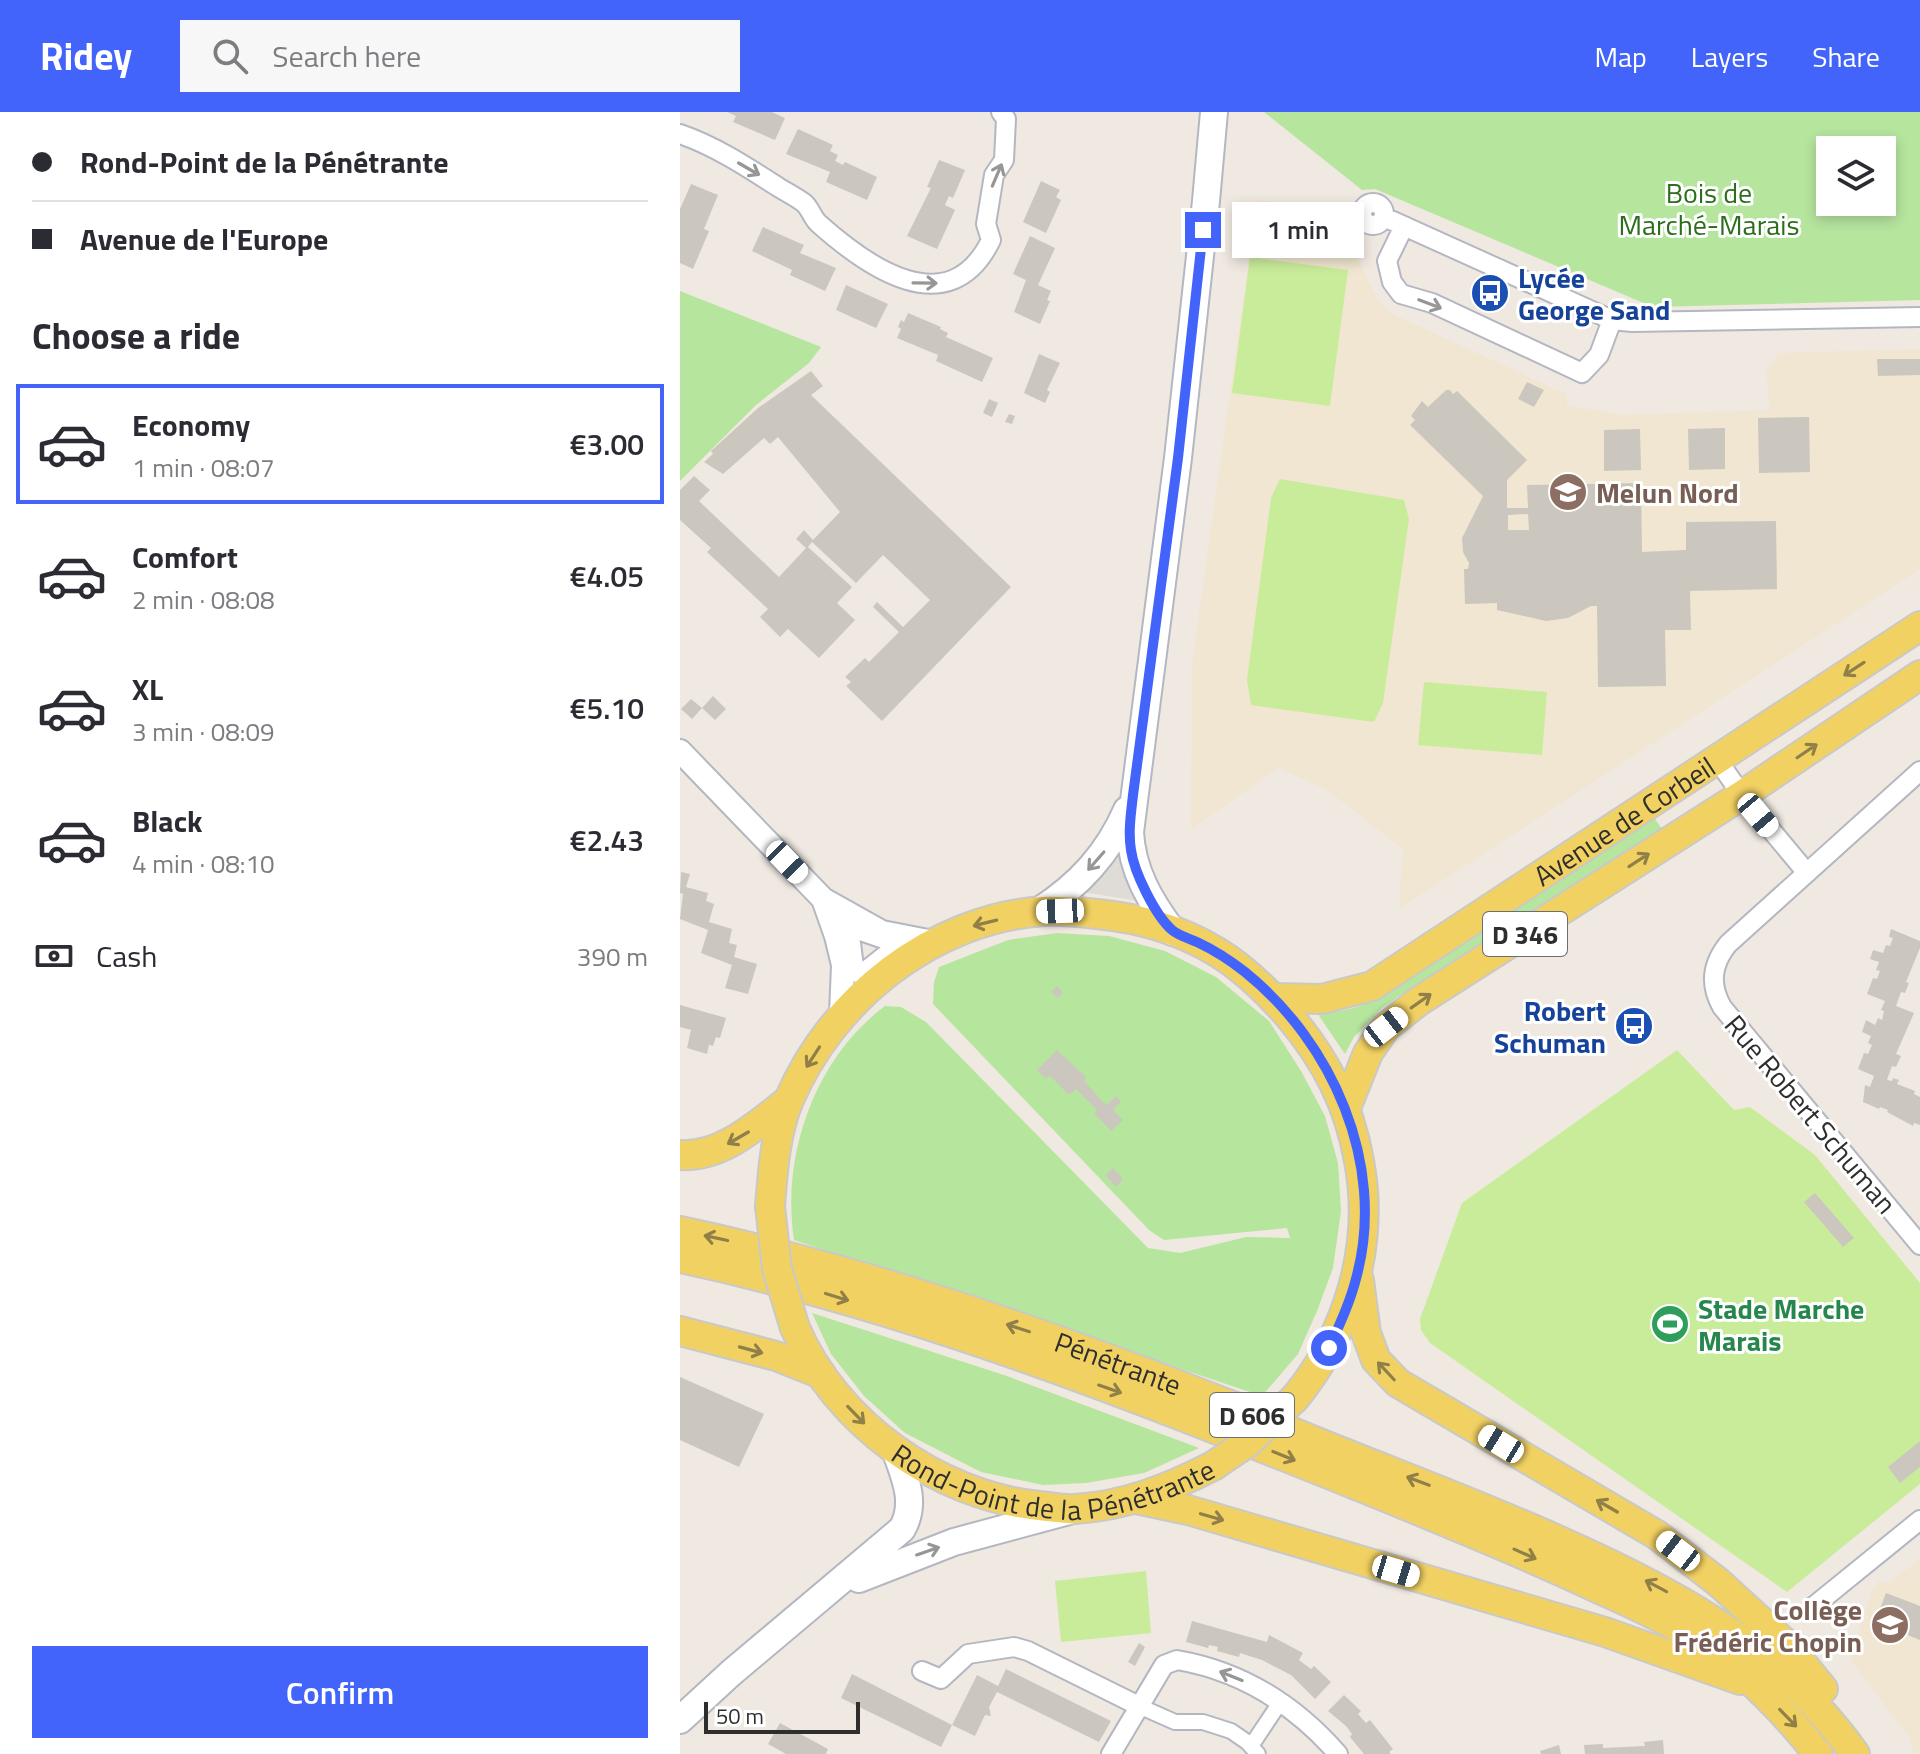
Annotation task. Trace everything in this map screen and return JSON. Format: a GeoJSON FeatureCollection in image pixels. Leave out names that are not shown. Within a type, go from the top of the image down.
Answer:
{"type":"FeatureCollection","features":[{"type":"Feature","properties":{"kind":"main road"},"geometry":{"type":"LineString","coordinates":[[1173,932],[1153,905],[1134,864],[1130,832],[1178,458],[1213,118]]}},
{"type":"Feature","properties":{"kind":"main road","name":"Avenue de Corbeil"},"geometry":{"type":"LineString","coordinates":[[1273,998],[1322,999],[1372,986],[1920,626]]}},
{"type":"Feature","properties":{"kind":"main road","name":"D 346"},"geometry":{"type":"LineString","coordinates":[[1346,1108],[1368,1053],[1386,1027],[1419,1001],[1742,795],[1920,675]]}},
{"type":"Feature","properties":{"kind":"main road"},"geometry":{"type":"LineString","coordinates":[[1039,911],[1061,897],[1097,863],[1118,831],[1133,795]]}},
{"type":"Feature","properties":{"kind":"main road","name":"Rond-Point de la Pénétrante"},"geometry":{"type":"LineString","coordinates":[[1039,911],[1116,916],[1155,924],[1217,952],[1246,972],[1273,998],[1309,1040],[1346,1108],[1364,1188],[1358,1273],[1329,1348],[1295,1398],[1247,1443],[1213,1466],[1136,1499],[1074,1509],[986,1495],[948,1480],[896,1452],[855,1415],[821,1374],[795,1328],[777,1269],[770,1206],[774,1155],[788,1101],[841,1014],[881,977],[933,942],[976,925],[1039,911]]}},
{"type":"Feature","properties":{"kind":"main road"},"geometry":{"type":"LineString","coordinates":[[680,1155],[697,1156],[727,1144],[749,1132],[788,1101]]}},
{"type":"Feature","properties":{"kind":"main road","name":"Pénétrante"},"geometry":{"type":"LineString","coordinates":[[680,1231],[807,1261],[1071,1346],[1480,1505],[1601,1559],[1674,1596],[1733,1633],[1789,1677],[1818,1707],[1855,1754]]}},
{"type":"Feature","properties":{"kind":"main road","name":"Pénétrante"},"geometry":{"type":"LineString","coordinates":[[680,1258],[823,1292],[896,1314],[1174,1412],[1522,1553],[1655,1615],[1695,1638],[1754,1685]]}},
{"type":"Feature","properties":{"kind":"main road"},"geometry":{"type":"LineString","coordinates":[[1358,1273],[1366,1333],[1376,1360],[1398,1383],[1657,1535],[1718,1582],[1786,1644],[1820,1685],[1855,1754]]}},
{"type":"Feature","properties":{"kind":"main road"},"geometry":{"type":"LineString","coordinates":[[680,1331],[776,1356],[821,1374]]}},
{"type":"Feature","properties":{"kind":"main road"},"geometry":{"type":"LineString","coordinates":[[680,1720],[731,1673],[897,1535],[906,1524],[911,1498],[896,1452]]}},
{"type":"Feature","properties":{"kind":"main road"},"geometry":{"type":"LineString","coordinates":[[1136,1499],[1188,1510],[1605,1632],[1754,1685]]}},
{"type":"Feature","properties":{"kind":"main road"},"geometry":{"type":"LineString","coordinates":[[830,1591],[926,1552],[1074,1509]]}},
{"type":"Feature","properties":{"kind":"main road","name":"D 606"},"geometry":{"type":"LineString","coordinates":[[1754,1685],[1818,1754]]}},
{"type":"Feature","properties":{"kind":"street"},"geometry":{"type":"LineString","coordinates":[[680,134],[752,170],[805,204],[815,221],[885,273],[914,283],[935,284],[956,278],[979,260],[991,240],[986,224],[994,175],[1004,160],[1006,119],[1001,112]]}},
{"type":"Feature","properties":{"kind":"street"},"geometry":{"type":"LineString","coordinates":[[1384,217],[1612,320],[1920,317]]}},
{"type":"Feature","properties":{"kind":"street"},"geometry":{"type":"LineString","coordinates":[[1404,226],[1387,261],[1392,282],[1401,294],[1432,303],[1582,373],[1599,355],[1612,320]]}},
{"type":"Feature","properties":{"kind":"street"},"geometry":{"type":"LineString","coordinates":[[680,751],[823,899],[882,932],[933,942]]}},
{"type":"Feature","properties":{"kind":"street"},"geometry":{"type":"LineString","coordinates":[[1716,758],[1742,795],[1807,873]]}},
{"type":"Feature","properties":{"kind":"street","name":"Rue Robert Schuman"},"geometry":{"type":"LineString","coordinates":[[1920,771],[1728,944],[1714,967],[1715,993],[1731,1019],[1920,1245]]}},
{"type":"Feature","properties":{"kind":"street"},"geometry":{"type":"LineString","coordinates":[[823,899],[843,965],[841,1014]]}},
{"type":"Feature","properties":{"kind":"street"},"geometry":{"type":"LineString","coordinates":[[1814,1606],[1920,1520]]}},
{"type":"Feature","properties":{"kind":"street"},"geometry":{"type":"LineString","coordinates":[[922,1671],[941,1679],[968,1654],[1014,1647],[1175,1722],[1203,1722],[1231,1731],[1255,1750],[1281,1701]]}},
{"type":"Feature","properties":{"kind":"street"},"geometry":{"type":"LineString","coordinates":[[1111,1754],[1164,1665],[1177,1660],[1193,1662],[1233,1676],[1281,1701],[1320,1734],[1330,1751]]}},
{"type":"Feature","properties":{"kind":"shaded area","name":"Melun Nord"},"geometry":{"type":"Polygon","coordinates":[[[1257,200],[1320,207],[1341,223],[1378,301],[1390,313],[1566,394],[1567,405],[1620,415],[1770,410],[1766,371],[1779,353],[1920,349],[1920,569],[1399,909],[1403,849],[1327,790],[1279,768],[1191,829],[1192,665],[1257,200]]]}},
{"type":"Feature","properties":{"kind":"shaded area"},"geometry":{"type":"Polygon","coordinates":[[[1122,841],[1139,901],[1082,892],[1122,841]]]}},
{"type":"Feature","properties":{"kind":"shaded area","name":"Collège Frédéric Chopin"},"geometry":{"type":"Polygon","coordinates":[[[1920,1559],[1920,1754],[1915,1754],[1908,1736],[1850,1659],[1872,1591],[1879,1581],[1888,1584],[1920,1559]]]}},
{"type":"Feature","properties":{"kind":"green space","name":"Bois de Marché-Marais"},"geometry":{"type":"Polygon","coordinates":[[[1264,112],[1920,112],[1920,300],[1653,307],[1375,189],[1362,190],[1264,112]]]}},
{"type":"Feature","properties":{"kind":"green space"},"geometry":{"type":"Polygon","coordinates":[[[1250,257],[1348,270],[1330,406],[1232,393],[1250,257]]]}},
{"type":"Feature","properties":{"kind":"green space"},"geometry":{"type":"Polygon","coordinates":[[[680,291],[821,347],[809,363],[756,405],[680,481],[680,291]]]}},
{"type":"Feature","properties":{"kind":"green space"},"geometry":{"type":"Polygon","coordinates":[[[1280,479],[1404,500],[1409,519],[1383,703],[1374,722],[1251,705],[1247,680],[1271,498],[1280,479]]]}},
{"type":"Feature","properties":{"kind":"green space"},"geometry":{"type":"Polygon","coordinates":[[[1424,682],[1547,692],[1542,755],[1418,745],[1424,682]]]}},
{"type":"Feature","properties":{"kind":"green space"},"geometry":{"type":"Polygon","coordinates":[[[1653,816],[1662,829],[1423,985],[1420,982],[1382,1008],[1354,1037],[1345,1054],[1319,1016],[1322,1012],[1360,1006],[1393,989],[1416,975],[1414,970],[1653,816]]]}},
{"type":"Feature","properties":{"kind":"green space"},"geometry":{"type":"Polygon","coordinates":[[[1057,933],[1109,936],[1165,951],[1216,977],[1269,1021],[1325,1116],[1338,1163],[1341,1211],[1333,1268],[1298,1354],[1262,1396],[794,1240],[791,1208],[793,1175],[808,1111],[839,1053],[860,1027],[885,1006],[901,1007],[926,1022],[1148,1248],[1180,1253],[1246,1237],[1290,1238],[1287,1228],[1164,1240],[1149,1230],[933,1004],[934,982],[939,967],[1008,940],[1057,933]]]}},
{"type":"Feature","properties":{"kind":"green space","name":"Stade Marche Marais"},"geometry":{"type":"Polygon","coordinates":[[[1677,1050],[1734,1110],[1750,1107],[1815,1155],[1920,1283],[1920,1484],[1787,1592],[1430,1343],[1421,1330],[1420,1319],[1462,1203],[1677,1050]]]}},
{"type":"Feature","properties":{"kind":"green space"},"geometry":{"type":"Polygon","coordinates":[[[812,1313],[1007,1376],[1199,1448],[1144,1473],[1086,1483],[1043,1485],[981,1472],[905,1433],[864,1396],[831,1354],[812,1313]]]}},
{"type":"Feature","properties":{"kind":"green space"},"geometry":{"type":"Polygon","coordinates":[[[1146,1571],[1151,1633],[1061,1642],[1055,1581],[1146,1571]]]}},
{"type":"Feature","properties":{"kind":"building"},"geometry":{"type":"Polygon","coordinates":[[[727,112],[772,112],[785,118],[775,140],[733,122],[736,116],[727,112]]]}},
{"type":"Feature","properties":{"kind":"building"},"geometry":{"type":"Polygon","coordinates":[[[798,129],[833,145],[830,151],[838,155],[835,161],[843,165],[845,162],[877,177],[867,200],[826,182],[830,172],[786,154],[798,129]]]}},
{"type":"Feature","properties":{"kind":"building"},"geometry":{"type":"Polygon","coordinates":[[[939,160],[965,170],[953,198],[949,196],[945,205],[955,210],[937,249],[907,236],[931,188],[927,187],[939,160]]]}},
{"type":"Feature","properties":{"kind":"building"},"geometry":{"type":"Polygon","coordinates":[[[1041,181],[1060,190],[1056,197],[1061,200],[1046,233],[1023,222],[1041,181]]]}},
{"type":"Feature","properties":{"kind":"building"},"geometry":{"type":"Polygon","coordinates":[[[691,184],[718,195],[704,229],[709,231],[693,269],[680,263],[680,209],[691,184]]]}},
{"type":"Feature","properties":{"kind":"building"},"geometry":{"type":"Polygon","coordinates":[[[763,227],[804,245],[800,253],[836,268],[825,291],[790,275],[792,270],[752,251],[763,227]]]}},
{"type":"Feature","properties":{"kind":"building"},"geometry":{"type":"Polygon","coordinates":[[[1030,236],[1055,248],[1038,285],[1051,291],[1040,324],[1014,312],[1026,280],[1013,274],[1030,236]]]}},
{"type":"Feature","properties":{"kind":"building"},"geometry":{"type":"Polygon","coordinates":[[[846,285],[888,304],[876,328],[836,310],[846,285]]]}},
{"type":"Feature","properties":{"kind":"building"},"geometry":{"type":"Polygon","coordinates":[[[908,313],[941,327],[948,333],[946,337],[993,358],[982,382],[936,361],[938,355],[897,338],[901,320],[904,322],[908,313]]]}},
{"type":"Feature","properties":{"kind":"building"},"geometry":{"type":"Polygon","coordinates":[[[1039,354],[1060,363],[1047,390],[1050,392],[1045,403],[1024,393],[1039,354]]]}},
{"type":"Feature","properties":{"kind":"building"},"geometry":{"type":"Polygon","coordinates":[[[1877,359],[1920,359],[1920,375],[1878,376],[1877,359]]]}},
{"type":"Feature","properties":{"kind":"building"},"geometry":{"type":"Polygon","coordinates":[[[811,371],[823,386],[811,395],[1011,587],[882,721],[846,686],[851,682],[845,677],[865,658],[869,662],[899,632],[873,607],[877,602],[903,627],[930,600],[883,555],[856,583],[812,542],[808,547],[852,587],[837,603],[855,620],[819,658],[788,629],[780,637],[760,617],[768,609],[707,552],[711,548],[680,520],[680,490],[694,476],[710,490],[699,501],[779,577],[806,548],[796,539],[804,530],[813,540],[840,512],[778,437],[770,444],[764,438],[723,474],[704,462],[713,454],[711,451],[758,408],[811,371]]]}},
{"type":"Feature","properties":{"kind":"building"},"geometry":{"type":"Polygon","coordinates":[[[1527,382],[1544,390],[1534,407],[1518,399],[1527,382]]]}},
{"type":"Feature","properties":{"kind":"building"},"geometry":{"type":"Polygon","coordinates":[[[1446,390],[1453,394],[1457,391],[1527,460],[1507,480],[1507,508],[1528,508],[1527,485],[1641,483],[1642,552],[1686,550],[1686,522],[1776,521],[1777,589],[1690,591],[1691,630],[1665,630],[1666,686],[1598,687],[1597,606],[1568,618],[1546,621],[1497,610],[1497,603],[1465,604],[1464,569],[1468,569],[1469,563],[1463,552],[1462,538],[1483,496],[1410,425],[1415,420],[1411,416],[1422,401],[1428,407],[1446,390]],[[1528,514],[1508,515],[1508,530],[1529,530],[1528,514]]]}},
{"type":"Feature","properties":{"kind":"building"},"geometry":{"type":"Polygon","coordinates":[[[989,399],[998,403],[992,417],[983,413],[989,399]]]}},
{"type":"Feature","properties":{"kind":"building"},"geometry":{"type":"Polygon","coordinates":[[[1009,414],[1015,416],[1012,424],[1005,422],[1009,414]]]}},
{"type":"Feature","properties":{"kind":"building"},"geometry":{"type":"Polygon","coordinates":[[[1809,417],[1810,472],[1759,473],[1758,418],[1809,417]]]}},
{"type":"Feature","properties":{"kind":"building"},"geometry":{"type":"Polygon","coordinates":[[[1725,428],[1725,469],[1689,470],[1688,429],[1725,428]]]}},
{"type":"Feature","properties":{"kind":"building"},"geometry":{"type":"Polygon","coordinates":[[[1640,429],[1641,470],[1604,471],[1604,430],[1640,429]]]}},
{"type":"Feature","properties":{"kind":"building"},"geometry":{"type":"Polygon","coordinates":[[[713,696],[726,709],[715,720],[702,708],[713,696]]]}},
{"type":"Feature","properties":{"kind":"building"},"geometry":{"type":"Polygon","coordinates":[[[691,699],[702,708],[692,719],[681,709],[691,699]]]}},
{"type":"Feature","properties":{"kind":"building"},"geometry":{"type":"Polygon","coordinates":[[[681,872],[690,874],[686,887],[708,893],[706,901],[714,904],[709,922],[732,929],[729,943],[737,945],[734,957],[757,964],[748,994],[725,988],[732,965],[701,953],[708,930],[680,919],[683,894],[680,893],[681,872]]]}},
{"type":"Feature","properties":{"kind":"building"},"geometry":{"type":"Polygon","coordinates":[[[1891,929],[1920,941],[1906,982],[1909,983],[1905,993],[1901,992],[1896,1006],[1914,1013],[1896,1054],[1901,1056],[1896,1067],[1892,1066],[1887,1080],[1899,1080],[1897,1084],[1915,1091],[1914,1094],[1920,1097],[1920,1125],[1914,1123],[1913,1126],[1888,1110],[1863,1102],[1865,1085],[1870,1087],[1874,1076],[1858,1069],[1864,1053],[1868,1054],[1872,1045],[1868,1043],[1871,1036],[1862,1032],[1866,1020],[1875,1025],[1878,1018],[1882,1020],[1884,1011],[1881,1010],[1885,1001],[1867,994],[1873,978],[1877,979],[1880,971],[1876,970],[1879,962],[1870,959],[1873,950],[1883,953],[1886,945],[1890,946],[1893,938],[1889,937],[1891,929]]]}},
{"type":"Feature","properties":{"kind":"building"},"geometry":{"type":"Polygon","coordinates":[[[1057,986],[1063,993],[1058,998],[1051,992],[1057,986]]]}},
{"type":"Feature","properties":{"kind":"building"},"geometry":{"type":"Polygon","coordinates":[[[680,1005],[726,1018],[720,1038],[716,1037],[713,1046],[709,1045],[707,1054],[687,1048],[691,1030],[680,1027],[680,1005]]]}},
{"type":"Feature","properties":{"kind":"building"},"geometry":{"type":"Polygon","coordinates":[[[1057,1050],[1087,1078],[1084,1081],[1104,1103],[1108,1104],[1116,1096],[1121,1102],[1113,1110],[1123,1120],[1111,1131],[1094,1113],[1097,1110],[1076,1089],[1069,1095],[1050,1076],[1046,1079],[1037,1070],[1057,1050]]]}},
{"type":"Feature","properties":{"kind":"building"},"geometry":{"type":"Polygon","coordinates":[[[1113,1168],[1123,1179],[1116,1187],[1105,1175],[1113,1168]]]}},
{"type":"Feature","properties":{"kind":"building"},"geometry":{"type":"Polygon","coordinates":[[[1815,1193],[1854,1238],[1843,1247],[1804,1202],[1815,1193]]]}},
{"type":"Feature","properties":{"kind":"building"},"geometry":{"type":"Polygon","coordinates":[[[680,1377],[764,1414],[739,1467],[680,1440],[680,1377]]]}},
{"type":"Feature","properties":{"kind":"building"},"geometry":{"type":"Polygon","coordinates":[[[1920,1441],[1920,1467],[1900,1483],[1888,1467],[1920,1441]]]}},
{"type":"Feature","properties":{"kind":"building"},"geometry":{"type":"Polygon","coordinates":[[[1886,1593],[1920,1606],[1920,1640],[1875,1622],[1886,1593]]]}},
{"type":"Feature","properties":{"kind":"building"},"geometry":{"type":"Polygon","coordinates":[[[1192,1621],[1267,1642],[1269,1635],[1303,1653],[1299,1660],[1311,1669],[1314,1666],[1331,1682],[1315,1699],[1291,1675],[1262,1660],[1240,1653],[1239,1657],[1217,1651],[1218,1647],[1209,1645],[1208,1648],[1186,1642],[1192,1621]]]}},
{"type":"Feature","properties":{"kind":"building"},"geometry":{"type":"Polygon","coordinates":[[[1139,1643],[1145,1647],[1135,1666],[1128,1662],[1139,1643]]]}},
{"type":"Feature","properties":{"kind":"building"},"geometry":{"type":"Polygon","coordinates":[[[1006,1669],[1111,1721],[1099,1742],[997,1692],[989,1707],[991,1716],[985,1715],[975,1736],[952,1725],[977,1675],[998,1686],[1006,1669]]]}},
{"type":"Feature","properties":{"kind":"building"},"geometry":{"type":"Polygon","coordinates":[[[852,1674],[952,1725],[941,1747],[841,1698],[852,1674]]]}},
{"type":"Feature","properties":{"kind":"building"},"geometry":{"type":"Polygon","coordinates":[[[1344,1695],[1361,1711],[1358,1714],[1366,1723],[1370,1720],[1393,1749],[1389,1752],[1391,1754],[1364,1754],[1350,1737],[1352,1734],[1346,1726],[1328,1711],[1344,1695]]]}},
{"type":"Feature","properties":{"kind":"building"},"geometry":{"type":"Polygon","coordinates":[[[780,1723],[828,1749],[826,1754],[786,1754],[768,1744],[780,1723]]]}},
{"type":"Feature","properties":{"kind":"building"},"geometry":{"type":"Polygon","coordinates":[[[1663,1740],[1664,1754],[1585,1754],[1584,1745],[1603,1744],[1603,1748],[1645,1746],[1644,1742],[1663,1740]]]}},
{"type":"Feature","properties":{"kind":"building"},"geometry":{"type":"Polygon","coordinates":[[[1559,1745],[1561,1754],[1541,1754],[1540,1751],[1559,1745]]]}},
{"type":"Feature","properties":{"kind":"place","name":"Lycée George Sand"},"geometry":{"type":"Point","coordinates":[1490,293]}},
{"type":"Feature","properties":{"kind":"place","name":"Melun Nord"},"geometry":{"type":"Point","coordinates":[1568,492]}},
{"type":"Feature","properties":{"kind":"place","name":"Robert Schuman"},"geometry":{"type":"Point","coordinates":[1634,1026]}},
{"type":"Feature","properties":{"kind":"place","name":"Stade Marche Marais"},"geometry":{"type":"Point","coordinates":[1670,1324]}},
{"type":"Feature","properties":{"kind":"place","name":"Collège Frédéric Chopin"},"geometry":{"type":"Point","coordinates":[1890,1625]}},
{"type":"Feature","properties":{"kind":"route"},"geometry":{"type":"LineString","coordinates":[[1203,230],[1178,458],[1133,795],[1131,851],[1153,905],[1173,932],[1217,952],[1246,972],[1273,998],[1309,1040],[1346,1108],[1357,1147],[1365,1207],[1358,1273],[1329,1348]]}}]}
